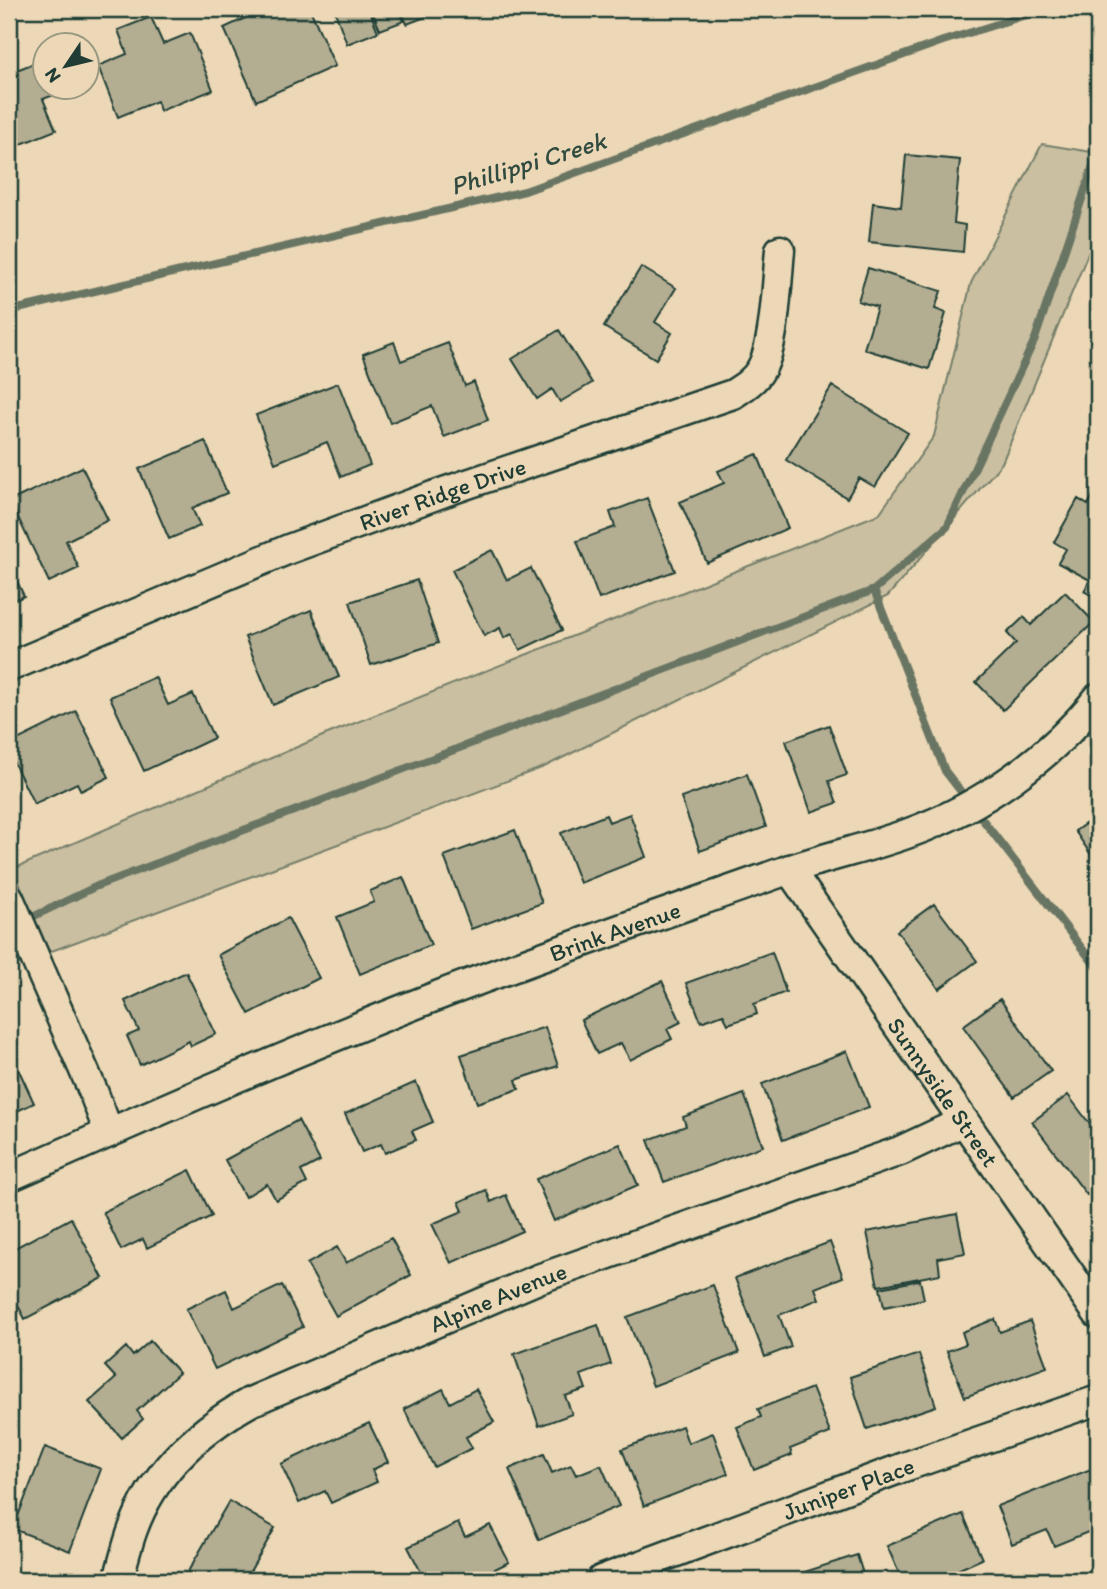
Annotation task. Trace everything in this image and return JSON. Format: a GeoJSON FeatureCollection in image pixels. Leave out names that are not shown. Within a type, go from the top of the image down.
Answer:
{"type":"FeatureCollection","features":[{"type":"Feature","properties":{"kind":"street","name":"River Ridge Drive"},"geometry":{"type":"LineString","coordinates":[[9,667],[289,549],[444,492],[733,394],[751,382],[761,370],[768,354],[780,250]]}},
{"type":"Feature","properties":{"kind":"street","name":"Brink Avenue"},"geometry":{"type":"LineString","coordinates":[[9,1177],[296,1052],[443,994],[789,869],[910,833],[971,805],[1054,746],[1074,729],[1098,698]]}},
{"type":"Feature","properties":{"kind":"street","name":"Sunnyside Street"},"geometry":{"type":"LineString","coordinates":[[789,869],[1098,1314]]}},
{"type":"Feature","properties":{"kind":"street"},"geometry":{"type":"LineString","coordinates":[[17,916],[109,1133]]}},
{"type":"Feature","properties":{"kind":"street","name":"Alpine Avenue"},"geometry":{"type":"LineString","coordinates":[[118,1580],[132,1529],[159,1479],[192,1440],[231,1412],[538,1279],[900,1151],[964,1121]]}},
{"type":"Feature","properties":{"kind":"street","name":"Juniper Place"},"geometry":{"type":"LineString","coordinates":[[601,1580],[907,1466],[1098,1400]]}},
{"type":"Feature","properties":{"kind":"shaded area"},"geometry":{"type":"Polygon","coordinates":[[[1042,144],[1098,153],[1098,229],[1002,463],[888,596],[544,767],[49,952],[13,869],[325,735],[879,514],[934,436],[971,283],[1042,144]]]}},
{"type":"Feature","properties":{"kind":"shaded area"},"geometry":{"type":"Polygon","coordinates":[[[9,936],[20,963],[9,968],[9,936]]]}},
{"type":"Feature","properties":{"kind":"building"},"geometry":{"type":"Polygon","coordinates":[[[265,9],[310,9],[335,66],[256,101],[224,28],[265,9]]]}},
{"type":"Feature","properties":{"kind":"building"},"geometry":{"type":"Polygon","coordinates":[[[334,9],[369,9],[378,32],[347,44],[334,9]]]}},
{"type":"Feature","properties":{"kind":"building"},"geometry":{"type":"Polygon","coordinates":[[[371,9],[399,9],[404,21],[380,30],[371,9]]]}},
{"type":"Feature","properties":{"kind":"building"},"geometry":{"type":"Polygon","coordinates":[[[401,9],[444,9],[444,10],[407,24],[401,9]]]}},
{"type":"Feature","properties":{"kind":"building"},"geometry":{"type":"Polygon","coordinates":[[[151,17],[163,44],[190,33],[213,90],[160,111],[157,101],[118,117],[102,76],[102,64],[127,54],[118,30],[151,17]]]}},
{"type":"Feature","properties":{"kind":"building"},"geometry":{"type":"Polygon","coordinates":[[[32,64],[32,102],[44,102],[56,130],[9,149],[9,73],[32,64]]]}},
{"type":"Feature","properties":{"kind":"building"},"geometry":{"type":"Polygon","coordinates":[[[906,155],[960,160],[954,223],[965,225],[963,252],[869,242],[873,203],[901,207],[906,155]]]}},
{"type":"Feature","properties":{"kind":"building"},"geometry":{"type":"Polygon","coordinates":[[[641,267],[676,288],[655,322],[672,333],[656,359],[604,327],[641,267]]]}},
{"type":"Feature","properties":{"kind":"building"},"geometry":{"type":"Polygon","coordinates":[[[868,268],[941,291],[935,309],[946,313],[929,369],[864,349],[877,307],[858,301],[868,268]]]}},
{"type":"Feature","properties":{"kind":"building"},"geometry":{"type":"Polygon","coordinates":[[[559,330],[592,383],[560,402],[552,389],[537,399],[512,359],[559,330]]]}},
{"type":"Feature","properties":{"kind":"building"},"geometry":{"type":"Polygon","coordinates":[[[394,342],[401,361],[448,343],[465,386],[474,382],[488,420],[444,437],[432,406],[390,423],[363,354],[394,342]]]}},
{"type":"Feature","properties":{"kind":"building"},"geometry":{"type":"Polygon","coordinates":[[[338,383],[370,465],[341,477],[327,442],[275,463],[256,415],[338,383]]]}},
{"type":"Feature","properties":{"kind":"building"},"geometry":{"type":"Polygon","coordinates":[[[832,386],[908,433],[875,487],[859,478],[847,498],[786,460],[832,386]]]}},
{"type":"Feature","properties":{"kind":"building"},"geometry":{"type":"Polygon","coordinates":[[[205,441],[227,493],[192,508],[200,526],[169,539],[139,469],[205,441]]]}},
{"type":"Feature","properties":{"kind":"building"},"geometry":{"type":"Polygon","coordinates":[[[757,454],[788,528],[707,563],[680,502],[724,483],[718,471],[757,454]]]}},
{"type":"Feature","properties":{"kind":"building"},"geometry":{"type":"Polygon","coordinates":[[[82,467],[108,520],[66,541],[79,568],[49,582],[10,501],[82,467]]]}},
{"type":"Feature","properties":{"kind":"building"},"geometry":{"type":"Polygon","coordinates":[[[1098,486],[1098,599],[1084,591],[1090,580],[1058,563],[1066,549],[1054,542],[1078,499],[1088,505],[1098,486]]]}},
{"type":"Feature","properties":{"kind":"building"},"geometry":{"type":"Polygon","coordinates":[[[647,498],[675,571],[599,599],[577,541],[615,527],[610,512],[647,498]]]}},
{"type":"Feature","properties":{"kind":"building"},"geometry":{"type":"Polygon","coordinates":[[[492,550],[507,580],[531,568],[562,630],[520,650],[512,634],[504,638],[500,628],[484,636],[452,570],[492,550]]]}},
{"type":"Feature","properties":{"kind":"building"},"geometry":{"type":"Polygon","coordinates":[[[9,564],[24,596],[9,603],[9,564]]]}},
{"type":"Feature","properties":{"kind":"building"},"geometry":{"type":"Polygon","coordinates":[[[417,580],[438,643],[371,665],[350,602],[417,580]]]}},
{"type":"Feature","properties":{"kind":"building"},"geometry":{"type":"Polygon","coordinates":[[[1065,592],[1094,622],[1003,710],[976,682],[1016,643],[1007,633],[1024,617],[1031,625],[1065,592]]]}},
{"type":"Feature","properties":{"kind":"building"},"geometry":{"type":"Polygon","coordinates":[[[311,610],[339,677],[273,705],[245,637],[311,610]]]}},
{"type":"Feature","properties":{"kind":"building"},"geometry":{"type":"Polygon","coordinates":[[[155,677],[168,705],[193,694],[214,738],[144,771],[110,697],[155,677]]]}},
{"type":"Feature","properties":{"kind":"building"},"geometry":{"type":"Polygon","coordinates":[[[76,711],[109,777],[81,791],[77,783],[34,804],[9,753],[9,744],[76,711]]]}},
{"type":"Feature","properties":{"kind":"building"},"geometry":{"type":"Polygon","coordinates":[[[829,725],[847,775],[829,781],[837,803],[811,812],[786,741],[829,725]]]}},
{"type":"Feature","properties":{"kind":"building"},"geometry":{"type":"Polygon","coordinates":[[[747,774],[766,827],[700,851],[681,798],[747,774]]]}},
{"type":"Feature","properties":{"kind":"building"},"geometry":{"type":"Polygon","coordinates":[[[630,814],[646,857],[580,883],[561,833],[606,815],[609,822],[630,814]]]}},
{"type":"Feature","properties":{"kind":"building"},"geometry":{"type":"Polygon","coordinates":[[[1098,815],[1098,865],[1075,831],[1098,815]]]}},
{"type":"Feature","properties":{"kind":"building"},"geometry":{"type":"Polygon","coordinates":[[[515,830],[542,903],[471,929],[444,856],[515,830]]]}},
{"type":"Feature","properties":{"kind":"building"},"geometry":{"type":"Polygon","coordinates":[[[403,877],[431,945],[360,974],[337,917],[374,902],[370,891],[403,877]]]}},
{"type":"Feature","properties":{"kind":"building"},"geometry":{"type":"Polygon","coordinates":[[[934,904],[977,961],[939,989],[897,931],[934,904]]]}},
{"type":"Feature","properties":{"kind":"building"},"geometry":{"type":"Polygon","coordinates":[[[288,918],[319,978],[249,1014],[218,955],[288,918]]]}},
{"type":"Feature","properties":{"kind":"building"},"geometry":{"type":"Polygon","coordinates":[[[772,952],[786,992],[754,1004],[757,1014],[728,1024],[723,1014],[701,1022],[686,983],[772,952]]]}},
{"type":"Feature","properties":{"kind":"building"},"geometry":{"type":"Polygon","coordinates":[[[186,972],[216,1034],[191,1046],[189,1041],[140,1065],[127,1036],[139,1031],[125,1001],[186,972]]]}},
{"type":"Feature","properties":{"kind":"building"},"geometry":{"type":"Polygon","coordinates":[[[662,981],[681,1022],[667,1029],[672,1039],[630,1060],[621,1043],[597,1054],[581,1020],[662,981]]]}},
{"type":"Feature","properties":{"kind":"building"},"geometry":{"type":"Polygon","coordinates":[[[1000,999],[1051,1071],[1014,1097],[963,1026],[1000,999]]]}},
{"type":"Feature","properties":{"kind":"building"},"geometry":{"type":"Polygon","coordinates":[[[545,1027],[558,1066],[516,1080],[519,1089],[477,1103],[461,1055],[545,1027]]]}},
{"type":"Feature","properties":{"kind":"building"},"geometry":{"type":"Polygon","coordinates":[[[847,1051],[869,1107],[783,1140],[762,1084],[847,1051]]]}},
{"type":"Feature","properties":{"kind":"building"},"geometry":{"type":"Polygon","coordinates":[[[11,1053],[34,1103],[9,1115],[9,1054],[11,1053]]]}},
{"type":"Feature","properties":{"kind":"building"},"geometry":{"type":"Polygon","coordinates":[[[416,1082],[433,1122],[412,1131],[416,1140],[385,1153],[381,1144],[362,1152],[345,1114],[416,1082]]]}},
{"type":"Feature","properties":{"kind":"building"},"geometry":{"type":"Polygon","coordinates":[[[744,1094],[763,1146],[664,1182],[648,1140],[686,1126],[683,1117],[744,1094]]]}},
{"type":"Feature","properties":{"kind":"building"},"geometry":{"type":"Polygon","coordinates":[[[1068,1095],[1098,1135],[1098,1187],[1087,1195],[1032,1122],[1068,1095]]]}},
{"type":"Feature","properties":{"kind":"building"},"geometry":{"type":"Polygon","coordinates":[[[298,1120],[320,1161],[301,1171],[307,1183],[276,1200],[267,1184],[245,1197],[225,1160],[298,1120]]]}},
{"type":"Feature","properties":{"kind":"building"},"geometry":{"type":"Polygon","coordinates":[[[620,1144],[638,1185],[554,1221],[536,1179],[620,1144]]]}},
{"type":"Feature","properties":{"kind":"building"},"geometry":{"type":"Polygon","coordinates":[[[190,1170],[212,1216],[147,1248],[143,1239],[121,1250],[103,1212],[190,1170]]]}},
{"type":"Feature","properties":{"kind":"building"},"geometry":{"type":"Polygon","coordinates":[[[486,1190],[491,1202],[506,1195],[522,1231],[451,1263],[432,1224],[463,1211],[459,1202],[486,1190]]]}},
{"type":"Feature","properties":{"kind":"building"},"geometry":{"type":"Polygon","coordinates":[[[957,1214],[965,1253],[938,1258],[940,1274],[878,1286],[867,1232],[957,1214]]]}},
{"type":"Feature","properties":{"kind":"building"},"geometry":{"type":"Polygon","coordinates":[[[71,1218],[103,1278],[25,1319],[9,1288],[9,1251],[71,1218]]]}},
{"type":"Feature","properties":{"kind":"building"},"geometry":{"type":"Polygon","coordinates":[[[391,1238],[411,1275],[336,1316],[307,1264],[337,1247],[346,1263],[391,1238]]]}},
{"type":"Feature","properties":{"kind":"building"},"geometry":{"type":"Polygon","coordinates":[[[830,1242],[843,1277],[815,1288],[819,1299],[779,1315],[791,1347],[765,1357],[735,1278],[830,1242]]]}},
{"type":"Feature","properties":{"kind":"building"},"geometry":{"type":"Polygon","coordinates":[[[920,1280],[924,1299],[884,1307],[880,1288],[920,1280]]]}},
{"type":"Feature","properties":{"kind":"building"},"geometry":{"type":"Polygon","coordinates":[[[282,1285],[303,1327],[215,1369],[186,1309],[226,1290],[234,1308],[282,1285]]]}},
{"type":"Feature","properties":{"kind":"building"},"geometry":{"type":"Polygon","coordinates":[[[713,1285],[739,1353],[653,1386],[627,1317],[713,1285]]]}},
{"type":"Feature","properties":{"kind":"building"},"geometry":{"type":"Polygon","coordinates":[[[995,1319],[1000,1332],[1030,1321],[1047,1367],[965,1397],[947,1351],[966,1344],[962,1332],[995,1319]]]}},
{"type":"Feature","properties":{"kind":"building"},"geometry":{"type":"Polygon","coordinates":[[[598,1325],[611,1364],[581,1375],[586,1389],[565,1396],[572,1414],[539,1426],[514,1354],[598,1325]]]}},
{"type":"Feature","properties":{"kind":"building"},"geometry":{"type":"Polygon","coordinates":[[[150,1341],[179,1373],[137,1411],[143,1419],[122,1438],[89,1402],[116,1378],[105,1366],[126,1347],[133,1356],[150,1341]]]}},
{"type":"Feature","properties":{"kind":"building"},"geometry":{"type":"Polygon","coordinates":[[[919,1354],[936,1406],[867,1429],[850,1377],[919,1354]]]}},
{"type":"Feature","properties":{"kind":"building"},"geometry":{"type":"Polygon","coordinates":[[[812,1388],[830,1433],[790,1449],[792,1455],[754,1470],[737,1427],[761,1417],[758,1409],[812,1388]]]}},
{"type":"Feature","properties":{"kind":"building"},"geometry":{"type":"Polygon","coordinates":[[[443,1389],[450,1403],[476,1389],[494,1422],[466,1437],[472,1448],[434,1467],[404,1409],[443,1389]]]}},
{"type":"Feature","properties":{"kind":"building"},"geometry":{"type":"Polygon","coordinates":[[[369,1423],[388,1462],[372,1470],[377,1482],[331,1503],[325,1491],[299,1503],[281,1464],[369,1423]]]}},
{"type":"Feature","properties":{"kind":"building"},"geometry":{"type":"Polygon","coordinates":[[[682,1426],[688,1443],[713,1433],[728,1474],[644,1506],[622,1449],[682,1426]]]}},
{"type":"Feature","properties":{"kind":"building"},"geometry":{"type":"Polygon","coordinates":[[[45,1447],[101,1469],[70,1551],[13,1529],[45,1447]]]}},
{"type":"Feature","properties":{"kind":"building"},"geometry":{"type":"Polygon","coordinates":[[[544,1454],[552,1473],[571,1465],[576,1475],[601,1465],[619,1506],[539,1540],[509,1469],[544,1454]]]}},
{"type":"Feature","properties":{"kind":"building"},"geometry":{"type":"Polygon","coordinates":[[[1096,1467],[1098,1514],[1093,1516],[1098,1528],[1054,1546],[1047,1530],[1012,1544],[997,1506],[1096,1467]]]}},
{"type":"Feature","properties":{"kind":"building"},"geometry":{"type":"Polygon","coordinates":[[[229,1501],[275,1528],[245,1580],[183,1580],[229,1501]]]}},
{"type":"Feature","properties":{"kind":"building"},"geometry":{"type":"Polygon","coordinates":[[[963,1514],[982,1559],[955,1571],[958,1580],[902,1580],[887,1546],[963,1514]]]}},
{"type":"Feature","properties":{"kind":"building"},"geometry":{"type":"Polygon","coordinates":[[[458,1523],[465,1537],[490,1525],[509,1562],[473,1580],[425,1580],[408,1547],[458,1523]]]}},
{"type":"Feature","properties":{"kind":"building"},"geometry":{"type":"Polygon","coordinates":[[[857,1555],[865,1580],[786,1578],[857,1555]]]}},
{"type":"Feature","properties":{"kind":"building"},"geometry":{"type":"Polygon","coordinates":[[[9,1572],[38,1580],[9,1580],[9,1572]]]}},
{"type":"Feature","properties":{"kind":"waterway","name":"Phillippi Creek"},"geometry":{"type":"LineString","coordinates":[[9,311],[525,191],[943,41],[1045,9]]}},
{"type":"Feature","properties":{"kind":"waterway"},"geometry":{"type":"LineString","coordinates":[[24,921],[97,886],[874,590],[947,527],[1035,339],[1098,151]]}},
{"type":"Feature","properties":{"kind":"waterway"},"geometry":{"type":"LineString","coordinates":[[874,590],[945,771],[1098,969]]}}]}
